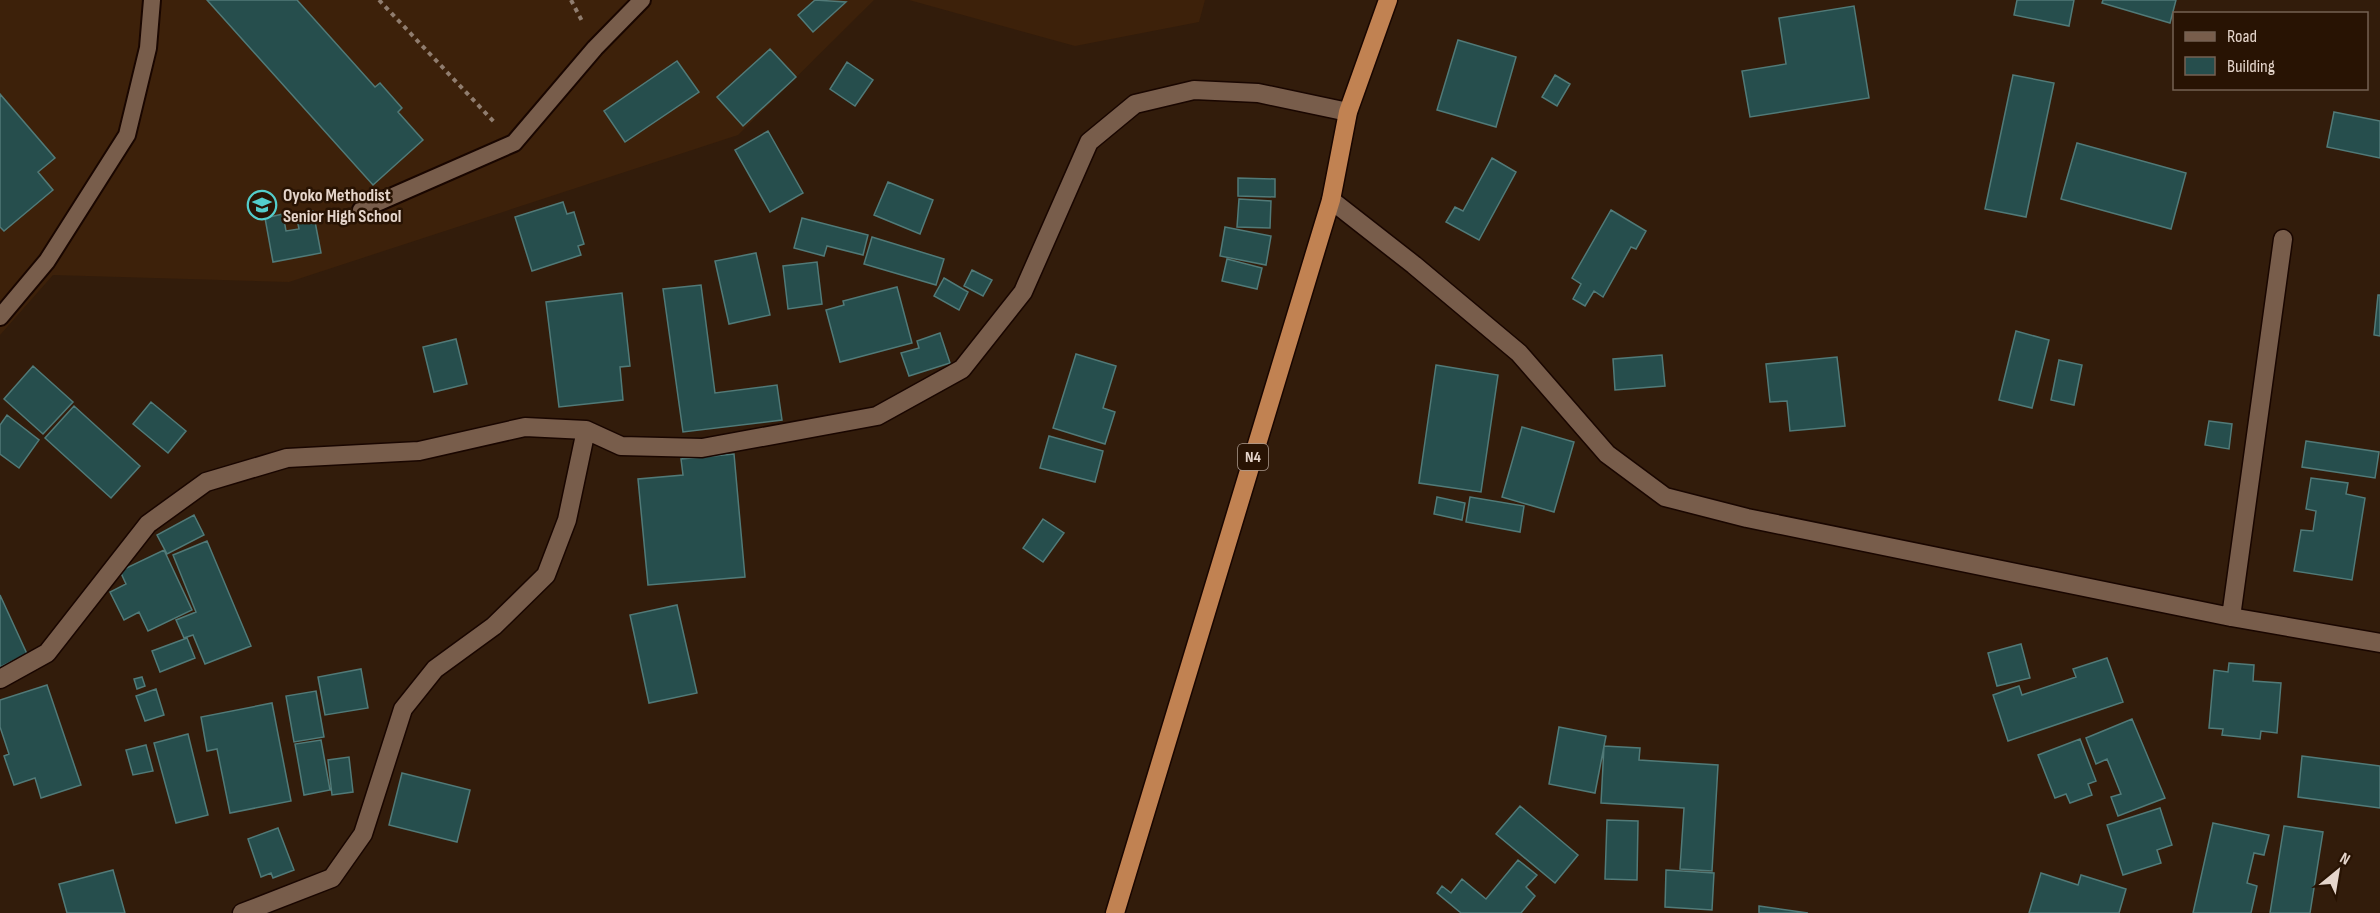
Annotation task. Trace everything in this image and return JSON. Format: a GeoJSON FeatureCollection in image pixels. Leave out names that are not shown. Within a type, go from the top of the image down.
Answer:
{"type":"FeatureCollection","features":[{"type":"Feature","properties":{"kind":"highway","name":"N4"},"geometry":{"type":"LineString","coordinates":[[1115,913],[1331,200],[1348,112],[1388,0]]}},
{"type":"Feature","properties":{"kind":"street"},"geometry":{"type":"LineString","coordinates":[[0,679],[47,652],[148,524],[206,482],[287,458],[419,452],[525,427],[586,430],[621,446],[702,448],[877,416],[962,369],[1023,292],[1089,142],[1136,104],[1194,90],[1258,93],[1348,112]]}},
{"type":"Feature","properties":{"kind":"street"},"geometry":{"type":"LineString","coordinates":[[1331,200],[1414,265],[1519,353],[1607,454],[1665,496],[1747,518],[2231,617],[2380,643]]}},
{"type":"Feature","properties":{"kind":"street"},"geometry":{"type":"LineString","coordinates":[[2231,617],[2283,239]]}},
{"type":"Feature","properties":{"kind":"street"},"geometry":{"type":"LineString","coordinates":[[242,913],[332,878],[363,834],[403,709],[435,669],[494,626],[546,575],[567,520],[586,430]]}},
{"type":"Feature","properties":{"kind":"lane"},"geometry":{"type":"LineString","coordinates":[[0,317],[47,261],[127,135],[148,48],[152,0]]}},
{"type":"Feature","properties":{"kind":"lane"},"geometry":{"type":"LineString","coordinates":[[361,210],[514,143],[595,48],[642,0]]}},
{"type":"Feature","properties":{"kind":"path"},"geometry":{"type":"LineString","coordinates":[[379,0],[514,143]]}},
{"type":"Feature","properties":{"kind":"shaded area","name":"Oyoko Methodist Senior High School"},"geometry":{"type":"Polygon","coordinates":[[[0,0],[874,0],[738,135],[289,282],[53,275],[0,335],[0,0]]]}},
{"type":"Feature","properties":{"kind":"shaded area"},"geometry":{"type":"Polygon","coordinates":[[[909,0],[1205,0],[1199,22],[1075,46],[909,0]]]}},
{"type":"Feature","properties":{"kind":"building"},"geometry":{"type":"Polygon","coordinates":[[[207,0],[297,0],[375,87],[380,83],[402,108],[398,112],[423,140],[373,185],[207,0]]]}},
{"type":"Feature","properties":{"kind":"building"},"geometry":{"type":"Polygon","coordinates":[[[815,0],[846,2],[813,32],[798,15],[815,0]]]}},
{"type":"Feature","properties":{"kind":"building"},"geometry":{"type":"Polygon","coordinates":[[[2017,0],[2074,0],[2069,26],[2014,15],[2017,0]]]}},
{"type":"Feature","properties":{"kind":"building"},"geometry":{"type":"Polygon","coordinates":[[[2103,0],[2176,0],[2170,23],[2102,3],[2103,0]]]}},
{"type":"Feature","properties":{"kind":"building"},"geometry":{"type":"Polygon","coordinates":[[[1854,6],[1869,98],[1750,117],[1742,71],[1786,64],[1779,18],[1854,6]]]}},
{"type":"Feature","properties":{"kind":"building"},"geometry":{"type":"Polygon","coordinates":[[[1458,40],[1516,57],[1496,127],[1437,110],[1458,40]]]}},
{"type":"Feature","properties":{"kind":"building"},"geometry":{"type":"Polygon","coordinates":[[[770,49],[796,77],[743,126],[717,97],[770,49]]]}},
{"type":"Feature","properties":{"kind":"building"},"geometry":{"type":"Polygon","coordinates":[[[677,61],[699,92],[625,142],[604,111],[677,61]]]}},
{"type":"Feature","properties":{"kind":"building"},"geometry":{"type":"Polygon","coordinates":[[[847,62],[873,80],[855,106],[830,89],[847,62]]]}},
{"type":"Feature","properties":{"kind":"building"},"geometry":{"type":"Polygon","coordinates":[[[1555,75],[1570,84],[1557,106],[1542,97],[1555,75]]]}},
{"type":"Feature","properties":{"kind":"building"},"geometry":{"type":"Polygon","coordinates":[[[2013,75],[2054,83],[2026,217],[1985,209],[2013,75]]]}},
{"type":"Feature","properties":{"kind":"building"},"geometry":{"type":"Polygon","coordinates":[[[0,94],[55,158],[38,172],[53,190],[4,231],[0,227],[0,94]]]}},
{"type":"Feature","properties":{"kind":"building"},"geometry":{"type":"Polygon","coordinates":[[[2334,112],[2380,121],[2380,158],[2327,147],[2334,112]]]}},
{"type":"Feature","properties":{"kind":"building"},"geometry":{"type":"Polygon","coordinates":[[[768,131],[803,193],[770,212],[735,150],[768,131]]]}},
{"type":"Feature","properties":{"kind":"building"},"geometry":{"type":"Polygon","coordinates":[[[2077,143],[2186,173],[2171,229],[2061,199],[2077,143]]]}},
{"type":"Feature","properties":{"kind":"building"},"geometry":{"type":"Polygon","coordinates":[[[1492,158],[1516,172],[1479,240],[1446,222],[1455,207],[1463,211],[1492,158]]]}},
{"type":"Feature","properties":{"kind":"building"},"geometry":{"type":"Polygon","coordinates":[[[1238,178],[1275,179],[1275,197],[1238,196],[1238,178]]]}},
{"type":"Feature","properties":{"kind":"building"},"geometry":{"type":"Polygon","coordinates":[[[888,182],[933,200],[920,234],[874,215],[888,182]]]}},
{"type":"Feature","properties":{"kind":"building"},"geometry":{"type":"Polygon","coordinates":[[[1239,199],[1271,201],[1270,228],[1237,227],[1239,199]]]}},
{"type":"Feature","properties":{"kind":"building"},"geometry":{"type":"Polygon","coordinates":[[[563,202],[567,214],[574,212],[584,244],[578,246],[581,255],[532,271],[515,217],[563,202]]]}},
{"type":"Feature","properties":{"kind":"building"},"geometry":{"type":"Polygon","coordinates":[[[1611,210],[1646,231],[1636,249],[1631,247],[1603,297],[1594,291],[1585,306],[1573,299],[1581,284],[1572,278],[1611,210]]]}},
{"type":"Feature","properties":{"kind":"building"},"geometry":{"type":"Polygon","coordinates":[[[313,211],[321,253],[273,262],[265,218],[283,214],[286,231],[299,229],[296,214],[313,211]]]}},
{"type":"Feature","properties":{"kind":"building"},"geometry":{"type":"Polygon","coordinates":[[[802,218],[868,235],[863,255],[827,246],[824,256],[794,248],[802,218]]]}},
{"type":"Feature","properties":{"kind":"building"},"geometry":{"type":"Polygon","coordinates":[[[1225,227],[1271,236],[1266,265],[1220,256],[1225,227]]]}},
{"type":"Feature","properties":{"kind":"building"},"geometry":{"type":"Polygon","coordinates":[[[872,237],[944,259],[936,285],[864,264],[872,237]]]}},
{"type":"Feature","properties":{"kind":"building"},"geometry":{"type":"Polygon","coordinates":[[[756,253],[770,315],[729,324],[715,261],[756,253]]]}},
{"type":"Feature","properties":{"kind":"building"},"geometry":{"type":"Polygon","coordinates":[[[1227,259],[1262,268],[1257,289],[1222,281],[1227,259]]]}},
{"type":"Feature","properties":{"kind":"building"},"geometry":{"type":"Polygon","coordinates":[[[817,262],[822,304],[788,309],[783,266],[817,262]]]}},
{"type":"Feature","properties":{"kind":"building"},"geometry":{"type":"Polygon","coordinates":[[[972,270],[992,280],[983,296],[964,286],[972,270]]]}},
{"type":"Feature","properties":{"kind":"building"},"geometry":{"type":"Polygon","coordinates":[[[944,278],[968,292],[959,310],[934,296],[944,278]]]}},
{"type":"Feature","properties":{"kind":"building"},"geometry":{"type":"Polygon","coordinates":[[[701,285],[715,393],[777,385],[782,420],[683,432],[663,289],[701,285]]]}},
{"type":"Feature","properties":{"kind":"building"},"geometry":{"type":"Polygon","coordinates":[[[897,287],[912,343],[840,362],[826,310],[844,305],[843,301],[897,287]]]}},
{"type":"Feature","properties":{"kind":"building"},"geometry":{"type":"Polygon","coordinates":[[[622,293],[630,366],[620,367],[623,400],[559,407],[546,302],[622,293]]]}},
{"type":"Feature","properties":{"kind":"building"},"geometry":{"type":"Polygon","coordinates":[[[2378,295],[2380,295],[2380,336],[2374,335],[2378,295]]]}},
{"type":"Feature","properties":{"kind":"building"},"geometry":{"type":"Polygon","coordinates":[[[2016,331],[2049,340],[2032,408],[1999,400],[2016,331]]]}},
{"type":"Feature","properties":{"kind":"building"},"geometry":{"type":"Polygon","coordinates":[[[940,333],[950,363],[909,376],[901,353],[919,348],[917,341],[940,333]]]}},
{"type":"Feature","properties":{"kind":"building"},"geometry":{"type":"Polygon","coordinates":[[[456,339],[467,384],[434,392],[423,347],[456,339]]]}},
{"type":"Feature","properties":{"kind":"building"},"geometry":{"type":"Polygon","coordinates":[[[1076,354],[1116,366],[1103,408],[1115,412],[1105,444],[1053,428],[1076,354]]]}},
{"type":"Feature","properties":{"kind":"building"},"geometry":{"type":"Polygon","coordinates":[[[1662,355],[1665,386],[1615,390],[1613,359],[1662,355]]]}},
{"type":"Feature","properties":{"kind":"building"},"geometry":{"type":"Polygon","coordinates":[[[1837,357],[1845,426],[1790,431],[1787,401],[1770,402],[1766,364],[1837,357]]]}},
{"type":"Feature","properties":{"kind":"building"},"geometry":{"type":"Polygon","coordinates":[[[2059,360],[2082,365],[2074,405],[2051,400],[2059,360]]]}},
{"type":"Feature","properties":{"kind":"building"},"geometry":{"type":"Polygon","coordinates":[[[1436,365],[1498,375],[1481,492],[1419,483],[1436,365]]]}},
{"type":"Feature","properties":{"kind":"building"},"geometry":{"type":"Polygon","coordinates":[[[33,366],[73,402],[43,434],[4,399],[33,366]]]}},
{"type":"Feature","properties":{"kind":"building"},"geometry":{"type":"Polygon","coordinates":[[[151,402],[186,431],[168,453],[133,424],[151,402]]]}},
{"type":"Feature","properties":{"kind":"building"},"geometry":{"type":"Polygon","coordinates":[[[74,406],[140,466],[111,498],[45,438],[74,406]]]}},
{"type":"Feature","properties":{"kind":"building"},"geometry":{"type":"Polygon","coordinates":[[[7,415],[39,440],[19,468],[0,454],[0,425],[7,415]]]}},
{"type":"Feature","properties":{"kind":"building"},"geometry":{"type":"Polygon","coordinates":[[[2209,421],[2232,424],[2229,449],[2205,445],[2209,421]]]}},
{"type":"Feature","properties":{"kind":"building"},"geometry":{"type":"Polygon","coordinates":[[[1522,427],[1574,442],[1554,512],[1502,497],[1522,427]]]}},
{"type":"Feature","properties":{"kind":"building"},"geometry":{"type":"Polygon","coordinates":[[[1049,436],[1103,451],[1095,482],[1040,468],[1049,436]]]}},
{"type":"Feature","properties":{"kind":"building"},"geometry":{"type":"Polygon","coordinates":[[[2306,441],[2379,452],[2375,478],[2302,467],[2306,441]]]}},
{"type":"Feature","properties":{"kind":"building"},"geometry":{"type":"Polygon","coordinates":[[[734,454],[745,577],[648,585],[638,479],[683,475],[681,459],[734,454]]]}},
{"type":"Feature","properties":{"kind":"building"},"geometry":{"type":"Polygon","coordinates":[[[2311,478],[2348,483],[2346,494],[2365,498],[2352,580],[2294,571],[2301,530],[2313,531],[2316,511],[2306,509],[2311,478]]]}},
{"type":"Feature","properties":{"kind":"building"},"geometry":{"type":"Polygon","coordinates":[[[1437,497],[1465,503],[1462,520],[1434,514],[1437,497]]]}},
{"type":"Feature","properties":{"kind":"building"},"geometry":{"type":"Polygon","coordinates":[[[1470,497],[1524,506],[1520,532],[1466,522],[1470,497]]]}},
{"type":"Feature","properties":{"kind":"building"},"geometry":{"type":"Polygon","coordinates":[[[194,515],[204,535],[167,554],[157,535],[194,515]]]}},
{"type":"Feature","properties":{"kind":"building"},"geometry":{"type":"Polygon","coordinates":[[[1043,519],[1064,533],[1043,562],[1023,548],[1043,519]]]}},
{"type":"Feature","properties":{"kind":"building"},"geometry":{"type":"Polygon","coordinates":[[[207,541],[251,646],[205,664],[193,635],[184,638],[176,620],[196,612],[173,555],[207,541]]]}},
{"type":"Feature","properties":{"kind":"building"},"geometry":{"type":"Polygon","coordinates":[[[164,550],[192,610],[148,631],[139,612],[124,620],[110,592],[126,584],[120,571],[164,550]]]}},
{"type":"Feature","properties":{"kind":"building"},"geometry":{"type":"Polygon","coordinates":[[[0,595],[27,654],[0,667],[0,595]]]}},
{"type":"Feature","properties":{"kind":"building"},"geometry":{"type":"Polygon","coordinates":[[[677,605],[697,693],[649,703],[630,615],[677,605]]]}},
{"type":"Feature","properties":{"kind":"building"},"geometry":{"type":"Polygon","coordinates":[[[187,638],[195,658],[160,672],[152,651],[187,638]]]}},
{"type":"Feature","properties":{"kind":"building"},"geometry":{"type":"Polygon","coordinates":[[[2021,644],[2030,678],[1997,686],[1988,653],[2021,644]]]}},
{"type":"Feature","properties":{"kind":"building"},"geometry":{"type":"Polygon","coordinates":[[[2107,658],[2123,702],[2008,741],[1993,695],[2019,686],[2022,695],[2076,677],[2073,669],[2107,658]]]}},
{"type":"Feature","properties":{"kind":"building"},"geometry":{"type":"Polygon","coordinates":[[[2229,663],[2254,665],[2253,681],[2281,683],[2277,733],[2261,731],[2260,739],[2222,735],[2223,729],[2209,728],[2214,670],[2228,672],[2229,663]]]}},
{"type":"Feature","properties":{"kind":"building"},"geometry":{"type":"Polygon","coordinates":[[[361,669],[368,708],[325,715],[318,677],[361,669]]]}},
{"type":"Feature","properties":{"kind":"building"},"geometry":{"type":"Polygon","coordinates":[[[142,677],[145,686],[137,689],[134,679],[142,677]]]}},
{"type":"Feature","properties":{"kind":"building"},"geometry":{"type":"Polygon","coordinates":[[[47,685],[81,785],[41,798],[35,778],[14,785],[4,756],[9,754],[0,727],[0,700],[47,685]]]}},
{"type":"Feature","properties":{"kind":"building"},"geometry":{"type":"Polygon","coordinates":[[[156,689],[164,715],[145,721],[136,696],[156,689]]]}},
{"type":"Feature","properties":{"kind":"building"},"geometry":{"type":"Polygon","coordinates":[[[316,691],[324,737],[294,742],[286,696],[316,691]]]}},
{"type":"Feature","properties":{"kind":"building"},"geometry":{"type":"Polygon","coordinates":[[[272,703],[291,801],[230,813],[217,749],[207,751],[201,717],[272,703]]]}},
{"type":"Feature","properties":{"kind":"building"},"geometry":{"type":"Polygon","coordinates":[[[2132,719],[2165,798],[2118,816],[2111,797],[2121,794],[2107,759],[2096,764],[2086,738],[2132,719]]]}},
{"type":"Feature","properties":{"kind":"building"},"geometry":{"type":"Polygon","coordinates":[[[1559,727],[1606,736],[1595,793],[1549,784],[1559,727]]]}},
{"type":"Feature","properties":{"kind":"building"},"geometry":{"type":"Polygon","coordinates":[[[188,734],[208,815],[176,823],[154,743],[188,734]]]}},
{"type":"Feature","properties":{"kind":"building"},"geometry":{"type":"Polygon","coordinates":[[[2080,739],[2096,781],[2088,784],[2092,795],[2070,803],[2066,794],[2055,798],[2038,755],[2080,739]]]}},
{"type":"Feature","properties":{"kind":"building"},"geometry":{"type":"Polygon","coordinates":[[[321,740],[330,790],[304,795],[295,744],[321,740]]]}},
{"type":"Feature","properties":{"kind":"building"},"geometry":{"type":"Polygon","coordinates":[[[146,745],[153,771],[133,775],[126,750],[146,745]]]}},
{"type":"Feature","properties":{"kind":"building"},"geometry":{"type":"Polygon","coordinates":[[[1604,746],[1640,748],[1639,760],[1718,765],[1712,871],[1680,869],[1684,808],[1601,803],[1604,746]]]}},
{"type":"Feature","properties":{"kind":"building"},"geometry":{"type":"Polygon","coordinates":[[[2302,756],[2380,766],[2380,808],[2298,797],[2302,756]]]}},
{"type":"Feature","properties":{"kind":"building"},"geometry":{"type":"Polygon","coordinates":[[[349,757],[353,792],[332,795],[328,760],[349,757]]]}},
{"type":"Feature","properties":{"kind":"building"},"geometry":{"type":"Polygon","coordinates":[[[402,773],[470,790],[457,842],[389,825],[402,773]]]}},
{"type":"Feature","properties":{"kind":"building"},"geometry":{"type":"Polygon","coordinates":[[[1520,806],[1578,855],[1555,883],[1496,834],[1520,806]]]}},
{"type":"Feature","properties":{"kind":"building"},"geometry":{"type":"Polygon","coordinates":[[[2160,808],[2172,845],[2157,850],[2161,863],[2123,875],[2107,825],[2160,808]]]}},
{"type":"Feature","properties":{"kind":"building"},"geometry":{"type":"Polygon","coordinates":[[[1607,820],[1638,821],[1637,880],[1605,879],[1607,820]]]}},
{"type":"Feature","properties":{"kind":"building"},"geometry":{"type":"Polygon","coordinates":[[[2213,823],[2269,835],[2264,855],[2254,853],[2247,883],[2257,886],[2251,913],[2193,913],[2213,823]]]}},
{"type":"Feature","properties":{"kind":"building"},"geometry":{"type":"Polygon","coordinates":[[[2284,826],[2323,832],[2310,913],[2270,913],[2284,826]]]}},
{"type":"Feature","properties":{"kind":"building"},"geometry":{"type":"Polygon","coordinates":[[[278,828],[294,870],[273,878],[271,873],[261,877],[248,839],[278,828]]]}},
{"type":"Feature","properties":{"kind":"building"},"geometry":{"type":"Polygon","coordinates":[[[1518,860],[1537,875],[1526,887],[1535,896],[1521,913],[1461,913],[1437,893],[1442,886],[1451,893],[1462,879],[1486,899],[1518,860]]]}},
{"type":"Feature","properties":{"kind":"building"},"geometry":{"type":"Polygon","coordinates":[[[113,870],[125,913],[67,913],[59,884],[113,870]]]}},
{"type":"Feature","properties":{"kind":"building"},"geometry":{"type":"Polygon","coordinates":[[[1666,870],[1714,873],[1712,910],[1665,907],[1666,870]]]}},
{"type":"Feature","properties":{"kind":"building"},"geometry":{"type":"Polygon","coordinates":[[[2041,873],[2078,885],[2081,875],[2126,889],[2119,913],[2029,913],[2041,873]]]}},
{"type":"Feature","properties":{"kind":"building"},"geometry":{"type":"Polygon","coordinates":[[[1759,906],[1808,913],[1759,913],[1759,906]]]}},
{"type":"Feature","properties":{"kind":"place","name":"Oyoko Methodist Senior High School"},"geometry":{"type":"Point","coordinates":[262,205]}}]}
